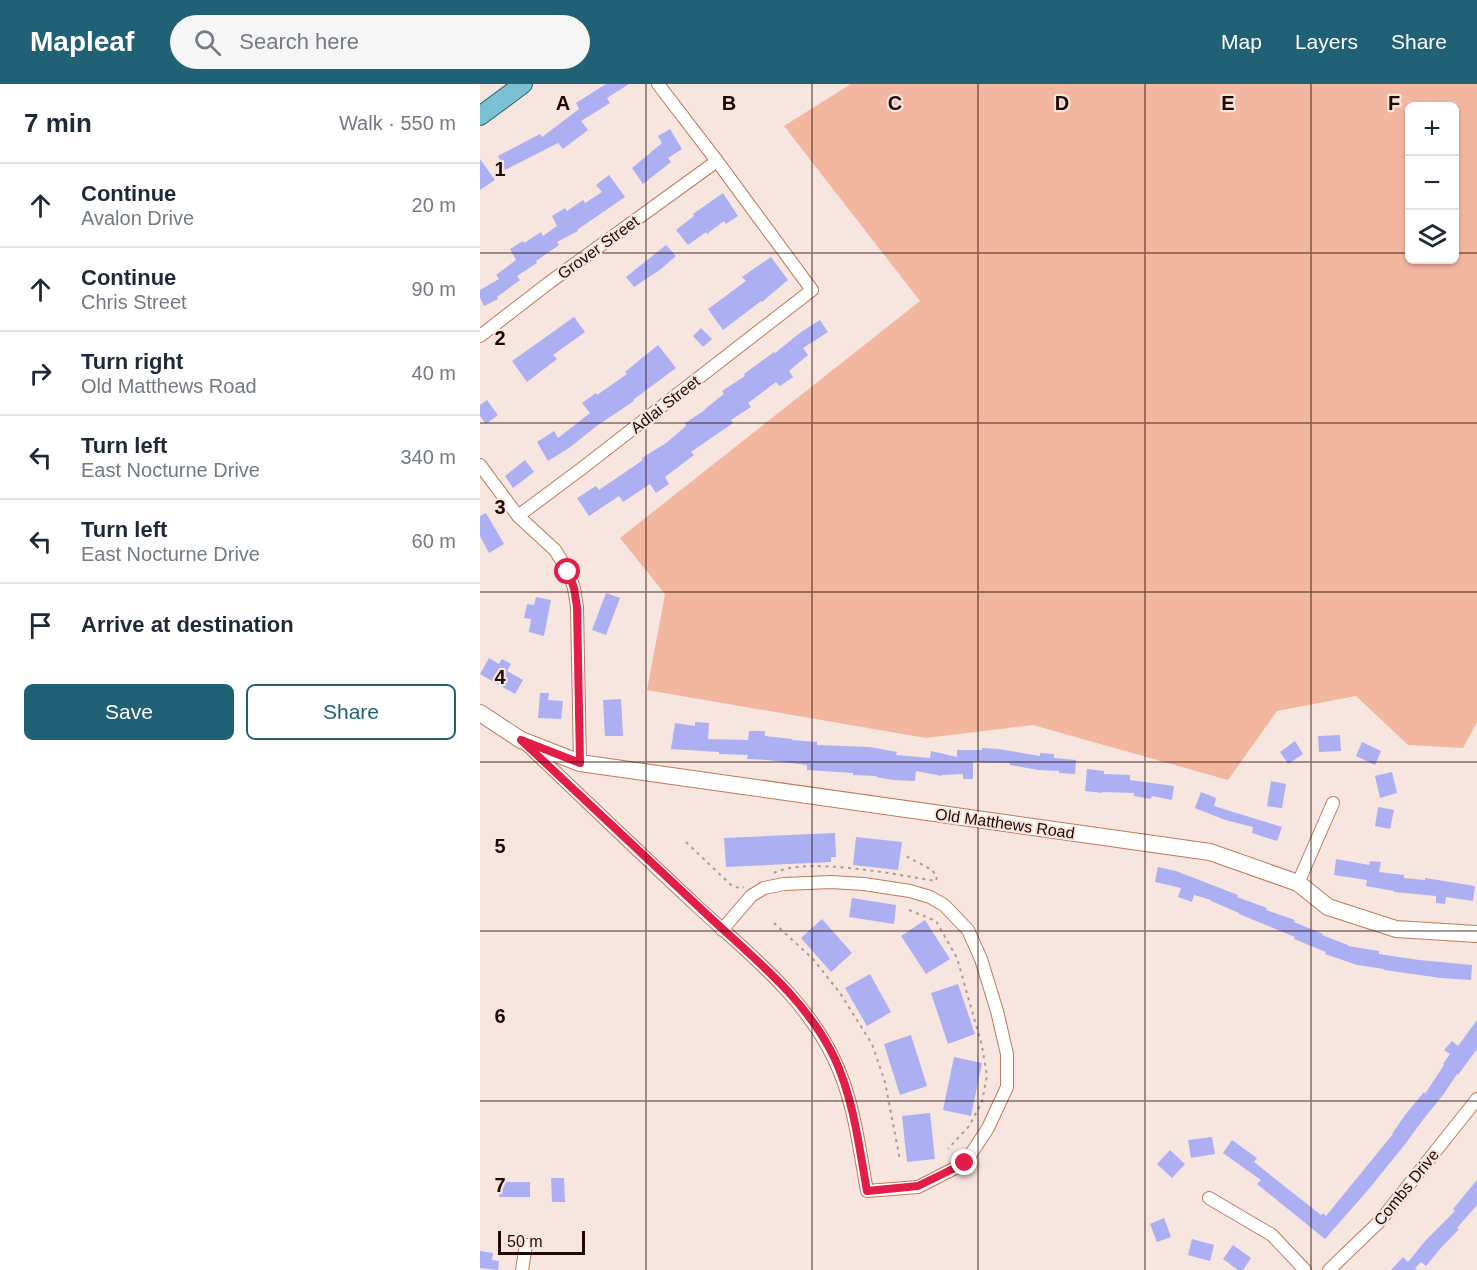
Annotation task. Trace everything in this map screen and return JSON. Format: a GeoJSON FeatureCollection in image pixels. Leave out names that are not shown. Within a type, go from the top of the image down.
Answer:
{"type":"FeatureCollection","features":[{"type":"Feature","properties":{"kind":"main road"},"geometry":{"type":"LineString","coordinates":[[480,116],[523,84]]}},
{"type":"Feature","properties":{"kind":"street"},"geometry":{"type":"LineString","coordinates":[[658,84],[717,161]]}},
{"type":"Feature","properties":{"kind":"street","name":"Adlai Street"},"geometry":{"type":"LineString","coordinates":[[518,516],[812,291],[717,161]]}},
{"type":"Feature","properties":{"kind":"street","name":"Grover Street"},"geometry":{"type":"LineString","coordinates":[[480,336],[550,282],[717,161]]}},
{"type":"Feature","properties":{"kind":"street"},"geometry":{"type":"LineString","coordinates":[[480,465],[518,516],[555,550],[574,588],[577,607],[580,763]]}},
{"type":"Feature","properties":{"kind":"street","name":"Old Matthews Road"},"geometry":{"type":"LineString","coordinates":[[480,713],[521,740],[580,763],[1210,852],[1298,883],[1328,907],[1396,929],[1477,934]]}},
{"type":"Feature","properties":{"kind":"street"},"geometry":{"type":"LineString","coordinates":[[521,740],[722,930],[759,961],[807,1014],[835,1059],[843,1081],[853,1115],[867,1191],[918,1186],[965,1163],[988,1128],[1007,1087],[1007,1054],[981,959],[968,930],[944,905],[930,897],[910,891],[864,884],[831,882],[784,884],[765,888],[751,896],[722,930]]}},
{"type":"Feature","properties":{"kind":"street"},"geometry":{"type":"LineString","coordinates":[[1298,883],[1333,803]]}},
{"type":"Feature","properties":{"kind":"street","name":"Combs Drive"},"geometry":{"type":"LineString","coordinates":[[1329,1270],[1380,1221],[1477,1099]]}},
{"type":"Feature","properties":{"kind":"street"},"geometry":{"type":"LineString","coordinates":[[1209,1198],[1272,1235],[1305,1270]]}},
{"type":"Feature","properties":{"kind":"street"},"geometry":{"type":"LineString","coordinates":[[522,1270],[526,1245]]}},
{"type":"Feature","properties":{"kind":"path"},"geometry":{"type":"LineString","coordinates":[[909,910],[936,921],[957,958],[982,1046],[987,1076],[982,1102],[969,1126],[948,1149]]}},
{"type":"Feature","properties":{"kind":"path"},"geometry":{"type":"LineString","coordinates":[[774,923],[813,959],[840,993],[872,1044],[885,1082],[900,1160]]}},
{"type":"Feature","properties":{"kind":"shaded area"},"geometry":{"type":"Polygon","coordinates":[[[851,84],[1477,84],[1477,722],[1463,748],[1408,745],[1356,696],[1277,711],[1228,780],[1033,725],[926,738],[647,690],[665,594],[620,538],[920,301],[784,126],[851,84]]]}},
{"type":"Feature","properties":{"kind":"building"},"geometry":{"type":"Polygon","coordinates":[[[606,84],[629,84],[607,98],[610,103],[581,121],[588,130],[563,149],[558,143],[505,170],[498,156],[540,134],[542,137],[579,109],[576,103],[606,84]]]}},
{"type":"Feature","properties":{"kind":"building"},"geometry":{"type":"Polygon","coordinates":[[[670,129],[682,149],[668,158],[671,162],[643,184],[632,168],[662,143],[658,136],[670,129]]]}},
{"type":"Feature","properties":{"kind":"building"},"geometry":{"type":"Polygon","coordinates":[[[480,159],[495,180],[480,190],[480,159]]]}},
{"type":"Feature","properties":{"kind":"building"},"geometry":{"type":"Polygon","coordinates":[[[609,175],[625,197],[578,231],[557,242],[559,245],[517,276],[520,280],[497,297],[498,299],[484,306],[480,298],[480,290],[499,279],[496,275],[516,260],[510,249],[541,232],[543,236],[557,226],[552,216],[565,208],[567,211],[583,200],[585,203],[602,192],[596,185],[609,175]]]}},
{"type":"Feature","properties":{"kind":"building"},"geometry":{"type":"Polygon","coordinates":[[[723,193],[738,216],[726,224],[724,221],[688,245],[676,230],[694,216],[693,214],[723,193]]]}},
{"type":"Feature","properties":{"kind":"building"},"geometry":{"type":"Polygon","coordinates":[[[666,245],[676,256],[634,287],[626,277],[666,245]]]}},
{"type":"Feature","properties":{"kind":"building"},"geometry":{"type":"Polygon","coordinates":[[[771,257],[788,280],[723,330],[708,309],[746,281],[742,277],[771,257]]]}},
{"type":"Feature","properties":{"kind":"building"},"geometry":{"type":"Polygon","coordinates":[[[574,317],[585,332],[553,355],[557,359],[527,382],[512,361],[574,317]]]}},
{"type":"Feature","properties":{"kind":"building"},"geometry":{"type":"Polygon","coordinates":[[[820,320],[828,332],[803,348],[808,355],[789,371],[793,377],[780,386],[776,382],[748,403],[751,407],[731,420],[733,423],[691,452],[694,455],[665,477],[669,484],[656,493],[650,484],[623,502],[619,496],[589,516],[577,498],[596,486],[599,490],[643,460],[642,458],[666,443],[686,426],[685,423],[724,394],[722,391],[820,320]]]}},
{"type":"Feature","properties":{"kind":"building"},"geometry":{"type":"Polygon","coordinates":[[[701,328],[712,339],[703,347],[693,336],[701,328]]]}},
{"type":"Feature","properties":{"kind":"building"},"geometry":{"type":"Polygon","coordinates":[[[658,345],[676,368],[634,401],[548,461],[537,442],[554,431],[558,438],[590,413],[582,403],[627,374],[625,372],[658,345]]]}},
{"type":"Feature","properties":{"kind":"building"},"geometry":{"type":"Polygon","coordinates":[[[487,400],[498,415],[486,424],[480,416],[480,405],[487,400]]]}},
{"type":"Feature","properties":{"kind":"building"},"geometry":{"type":"Polygon","coordinates":[[[525,460],[534,472],[513,488],[505,476],[525,460]]]}},
{"type":"Feature","properties":{"kind":"building"},"geometry":{"type":"Polygon","coordinates":[[[486,513],[504,544],[489,553],[480,536],[480,516],[486,513]]]}},
{"type":"Feature","properties":{"kind":"building"},"geometry":{"type":"Polygon","coordinates":[[[606,593],[620,598],[606,635],[592,630],[606,593]]]}},
{"type":"Feature","properties":{"kind":"building"},"geometry":{"type":"Polygon","coordinates":[[[536,597],[551,600],[544,636],[529,632],[531,619],[524,618],[527,604],[534,605],[536,597]]]}},
{"type":"Feature","properties":{"kind":"building"},"geometry":{"type":"Polygon","coordinates":[[[489,658],[499,664],[502,659],[511,664],[507,671],[523,680],[515,694],[480,674],[489,658]]]}},
{"type":"Feature","properties":{"kind":"building"},"geometry":{"type":"Polygon","coordinates":[[[540,693],[549,693],[548,700],[563,701],[561,719],[538,718],[540,693]]]}},
{"type":"Feature","properties":{"kind":"building"},"geometry":{"type":"Polygon","coordinates":[[[621,699],[623,736],[605,736],[603,700],[621,699]]]}},
{"type":"Feature","properties":{"kind":"building"},"geometry":{"type":"Polygon","coordinates":[[[695,722],[709,723],[708,739],[748,740],[749,731],[765,731],[765,736],[817,742],[817,745],[870,747],[897,752],[896,755],[930,758],[931,751],[957,757],[957,750],[982,750],[982,748],[1040,756],[1040,753],[1054,754],[1054,758],[1076,760],[1075,774],[1038,770],[1010,765],[1010,763],[973,762],[973,779],[963,779],[963,774],[942,776],[916,771],[915,781],[893,780],[877,776],[853,775],[853,773],[807,770],[807,765],[747,759],[748,755],[671,749],[675,723],[695,726],[695,722]]]}},
{"type":"Feature","properties":{"kind":"building"},"geometry":{"type":"Polygon","coordinates":[[[1340,735],[1341,751],[1319,752],[1318,736],[1340,735]]]}},
{"type":"Feature","properties":{"kind":"building"},"geometry":{"type":"Polygon","coordinates":[[[1295,741],[1303,754],[1288,764],[1280,752],[1295,741]]]}},
{"type":"Feature","properties":{"kind":"building"},"geometry":{"type":"Polygon","coordinates":[[[1362,742],[1381,751],[1375,765],[1356,756],[1362,742]]]}},
{"type":"Feature","properties":{"kind":"building"},"geometry":{"type":"Polygon","coordinates":[[[1087,769],[1104,771],[1104,774],[1130,775],[1130,780],[1174,786],[1172,800],[1152,796],[1151,799],[1134,796],[1134,793],[1085,791],[1087,769]]]}},
{"type":"Feature","properties":{"kind":"building"},"geometry":{"type":"Polygon","coordinates":[[[1392,772],[1397,793],[1380,798],[1375,776],[1392,772]]]}},
{"type":"Feature","properties":{"kind":"building"},"geometry":{"type":"Polygon","coordinates":[[[1271,781],[1286,784],[1282,808],[1267,806],[1271,781]]]}},
{"type":"Feature","properties":{"kind":"building"},"geometry":{"type":"Polygon","coordinates":[[[1201,792],[1216,798],[1214,806],[1282,827],[1277,841],[1252,833],[1253,827],[1225,820],[1195,808],[1201,792]]]}},
{"type":"Feature","properties":{"kind":"building"},"geometry":{"type":"Polygon","coordinates":[[[1378,807],[1394,810],[1390,829],[1375,826],[1378,807]]]}},
{"type":"Feature","properties":{"kind":"building"},"geometry":{"type":"Polygon","coordinates":[[[835,833],[836,857],[831,857],[831,862],[726,867],[724,838],[835,833]]]}},
{"type":"Feature","properties":{"kind":"building"},"geometry":{"type":"Polygon","coordinates":[[[856,837],[902,842],[898,870],[853,865],[856,837]]]}},
{"type":"Feature","properties":{"kind":"building"},"geometry":{"type":"Polygon","coordinates":[[[1336,859],[1369,865],[1370,861],[1381,862],[1379,872],[1404,875],[1404,878],[1425,880],[1425,878],[1475,886],[1473,901],[1446,897],[1445,904],[1436,903],[1436,896],[1394,892],[1366,886],[1367,880],[1334,875],[1336,859]]]}},
{"type":"Feature","properties":{"kind":"building"},"geometry":{"type":"Polygon","coordinates":[[[1158,867],[1176,871],[1238,895],[1237,897],[1295,920],[1294,922],[1348,946],[1379,951],[1379,954],[1472,965],[1471,980],[1384,970],[1357,965],[1325,954],[1326,952],[1294,939],[1295,937],[1211,900],[1194,895],[1192,902],[1178,897],[1181,888],[1155,882],[1158,867]]]}},
{"type":"Feature","properties":{"kind":"building"},"geometry":{"type":"Polygon","coordinates":[[[852,898],[896,905],[894,924],[849,917],[852,898]]]}},
{"type":"Feature","properties":{"kind":"building"},"geometry":{"type":"Polygon","coordinates":[[[822,919],[852,953],[831,972],[801,938],[822,919]]]}},
{"type":"Feature","properties":{"kind":"building"},"geometry":{"type":"Polygon","coordinates":[[[925,920],[950,959],[926,974],[901,936],[925,920]]]}},
{"type":"Feature","properties":{"kind":"building"},"geometry":{"type":"Polygon","coordinates":[[[870,974],[891,1012],[867,1026],[845,988],[870,974]]]}},
{"type":"Feature","properties":{"kind":"building"},"geometry":{"type":"Polygon","coordinates":[[[958,984],[975,1034],[948,1044],[931,993],[958,984]]]}},
{"type":"Feature","properties":{"kind":"building"},"geometry":{"type":"Polygon","coordinates":[[[1477,1020],[1477,1049],[1406,1143],[1325,1239],[1257,1184],[1261,1180],[1223,1153],[1232,1140],[1257,1158],[1254,1162],[1321,1215],[1323,1213],[1326,1216],[1393,1134],[1405,1115],[1424,1092],[1425,1094],[1450,1054],[1444,1050],[1452,1041],[1458,1046],[1477,1020]]]}},
{"type":"Feature","properties":{"kind":"building"},"geometry":{"type":"Polygon","coordinates":[[[911,1035],[927,1086],[900,1095],[884,1044],[911,1035]]]}},
{"type":"Feature","properties":{"kind":"building"},"geometry":{"type":"Polygon","coordinates":[[[954,1057],[982,1063],[971,1116],[943,1110],[954,1057]]]}},
{"type":"Feature","properties":{"kind":"building"},"geometry":{"type":"Polygon","coordinates":[[[930,1113],[935,1159],[907,1162],[902,1116],[930,1113]]]}},
{"type":"Feature","properties":{"kind":"building"},"geometry":{"type":"Polygon","coordinates":[[[1212,1137],[1215,1154],[1191,1158],[1188,1140],[1212,1137]]]}},
{"type":"Feature","properties":{"kind":"building"},"geometry":{"type":"Polygon","coordinates":[[[1170,1150],[1185,1164],[1172,1178],[1157,1164],[1170,1150]]]}},
{"type":"Feature","properties":{"kind":"building"},"geometry":{"type":"Polygon","coordinates":[[[551,1178],[564,1178],[565,1202],[552,1202],[551,1178]]]}},
{"type":"Feature","properties":{"kind":"building"},"geometry":{"type":"Polygon","coordinates":[[[1477,1180],[1477,1205],[1426,1266],[1421,1262],[1415,1268],[1417,1270],[1391,1270],[1403,1257],[1408,1262],[1455,1211],[1453,1209],[1477,1180]]]}},
{"type":"Feature","properties":{"kind":"building"},"geometry":{"type":"Polygon","coordinates":[[[499,1182],[530,1182],[530,1197],[499,1197],[499,1182]]]}},
{"type":"Feature","properties":{"kind":"building"},"geometry":{"type":"Polygon","coordinates":[[[1164,1218],[1171,1237],[1157,1242],[1150,1224],[1164,1218]]]}},
{"type":"Feature","properties":{"kind":"building"},"geometry":{"type":"Polygon","coordinates":[[[1192,1239],[1214,1245],[1210,1261],[1188,1255],[1192,1239]]]}},
{"type":"Feature","properties":{"kind":"building"},"geometry":{"type":"Polygon","coordinates":[[[1233,1245],[1251,1258],[1243,1270],[1238,1270],[1223,1259],[1233,1245]]]}},
{"type":"Feature","properties":{"kind":"building"},"geometry":{"type":"Polygon","coordinates":[[[480,1251],[493,1253],[492,1260],[499,1261],[498,1270],[480,1268],[480,1251]]]}},
{"type":"Feature","properties":{"kind":"route"},"geometry":{"type":"LineString","coordinates":[[568,572],[574,588],[577,607],[580,763],[521,740],[722,930],[759,961],[807,1014],[835,1059],[843,1081],[853,1115],[867,1191],[918,1186],[965,1163]]}}]}
